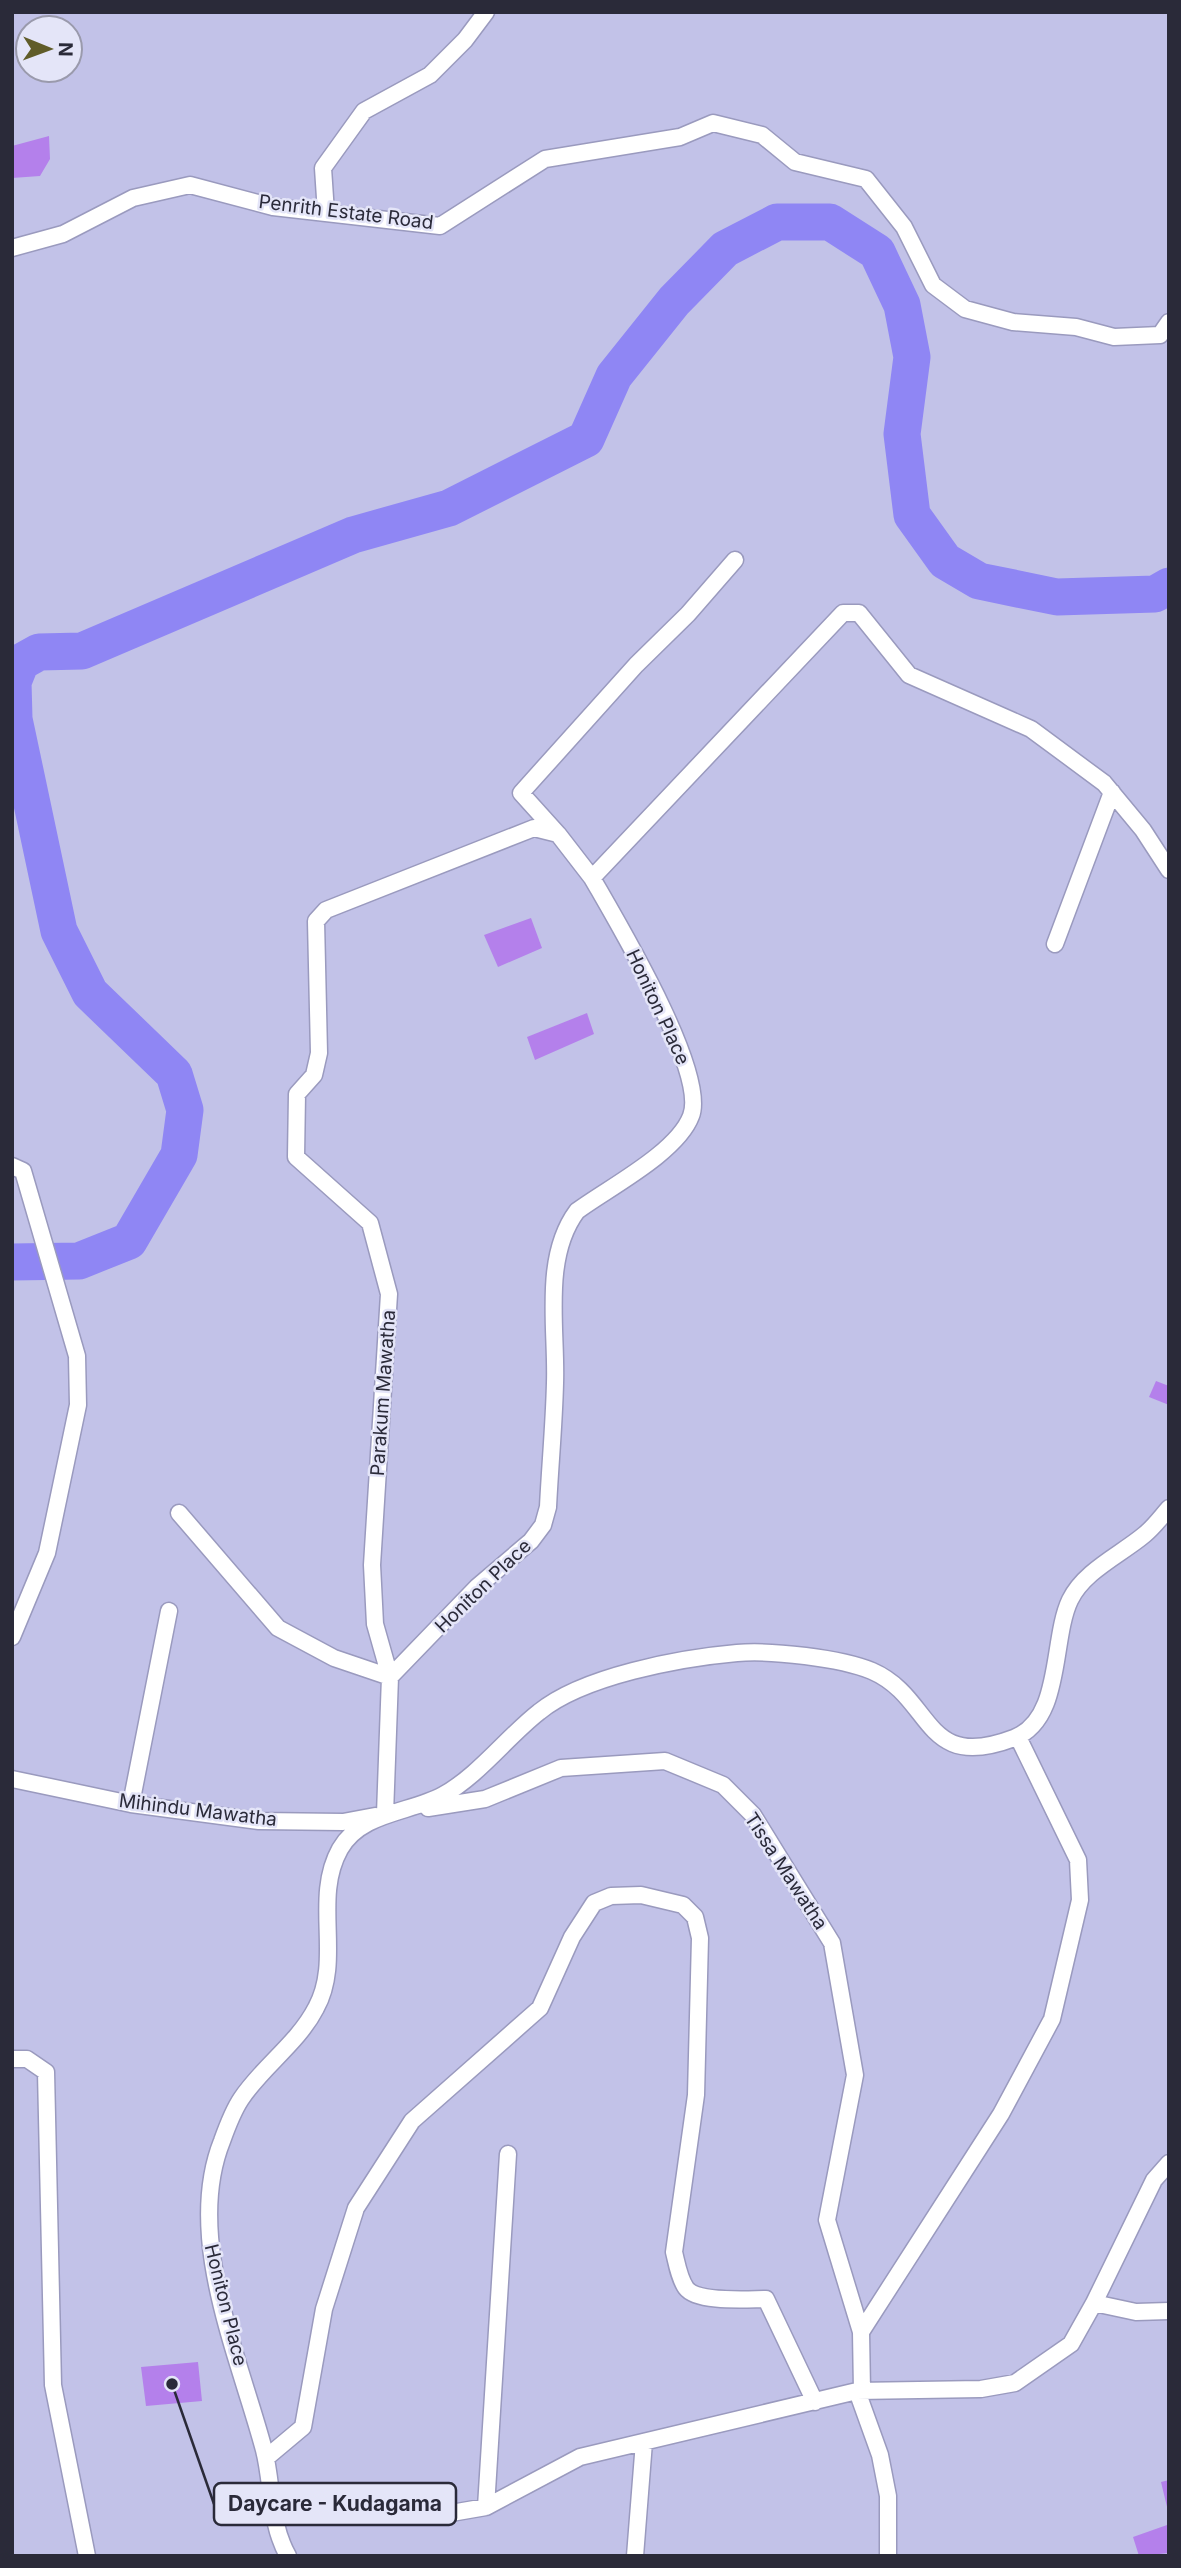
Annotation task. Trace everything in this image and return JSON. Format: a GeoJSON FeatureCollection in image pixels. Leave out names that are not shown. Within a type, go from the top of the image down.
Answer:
{"type":"FeatureCollection","features":[{"type":"Feature","properties":{"kind":"street"},"geometry":{"type":"LineString","coordinates":[[326,213],[323,168],[364,111],[430,75],[465,40],[486,12]]}},
{"type":"Feature","properties":{"kind":"street","name":"Penrith Estate Road"},"geometry":{"type":"LineString","coordinates":[[12,248],[63,234],[133,198],[190,185],[273,207],[440,226],[545,159],[680,137],[713,123],[762,135],[795,162],[866,179],[904,227],[933,285],[965,309],[1013,322],[1076,327],[1114,337],[1160,335],[1169,322]]}},
{"type":"Feature","properties":{"kind":"street"},"geometry":{"type":"LineString","coordinates":[[734,560],[688,614],[636,665],[520,793],[558,834],[592,878],[843,613],[859,613],[909,675],[1031,729],[1112,792],[1143,830],[1169,870]]}},
{"type":"Feature","properties":{"kind":"street"},"geometry":{"type":"LineString","coordinates":[[1055,944],[1112,792]]}},
{"type":"Feature","properties":{"kind":"street","name":"Parakum Mawatha"},"geometry":{"type":"LineString","coordinates":[[390,1677],[375,1624],[372,1565],[389,1294],[370,1223],[296,1157],[297,1094],[314,1075],[319,1054],[316,921],[326,910],[534,828],[558,834]]}},
{"type":"Feature","properties":{"kind":"street","name":"Honiton Place"},"geometry":{"type":"LineString","coordinates":[[390,1677],[477,1587],[531,1541],[543,1525],[548,1507],[555,1382],[555,1282],[560,1245],[567,1224],[577,1211],[664,1150],[692,1116],[694,1101],[688,1072],[667,1019],[640,963],[592,878]]}},
{"type":"Feature","properties":{"kind":"street"},"geometry":{"type":"LineString","coordinates":[[12,1166],[23,1171],[77,1356],[78,1405],[47,1553],[12,1637]]}},
{"type":"Feature","properties":{"kind":"street"},"geometry":{"type":"LineString","coordinates":[[861,2332],[1001,2114],[1052,2019],[1080,1900],[1078,1860],[1018,1737],[1039,1717],[1052,1688],[1060,1629],[1069,1602],[1080,1583],[1149,1531],[1169,1508]]}},
{"type":"Feature","properties":{"kind":"street"},"geometry":{"type":"LineString","coordinates":[[179,1513],[278,1628],[334,1658],[390,1677],[385,1814]]}},
{"type":"Feature","properties":{"kind":"street"},"geometry":{"type":"LineString","coordinates":[[131,1804],[169,1611]]}},
{"type":"Feature","properties":{"kind":"street","name":"Honiton Place"},"geometry":{"type":"LineString","coordinates":[[288,2556],[281,2543],[268,2490],[266,2458],[215,2274],[209,2242],[207,2203],[220,2145],[240,2100],[304,2026],[323,1994],[328,1966],[326,1891],[340,1849],[348,1838],[385,1814],[441,1797],[562,1695],[587,1684],[703,1657],[744,1652],[801,1656],[872,1671],[908,1699],[936,1735],[947,1743],[968,1746],[1018,1737]]}},
{"type":"Feature","properties":{"kind":"street","name":"Tissa Mawatha"},"geometry":{"type":"LineString","coordinates":[[385,1814],[485,1799],[561,1768],[665,1761],[723,1785],[753,1815],[832,1943],[855,2075],[827,2220],[861,2332],[860,2391],[880,2455],[888,2496],[888,2556]]}},
{"type":"Feature","properties":{"kind":"street","name":"Mihindu Mawatha"},"geometry":{"type":"LineString","coordinates":[[12,1779],[131,1804],[260,1821],[343,1822],[385,1814]]}},
{"type":"Feature","properties":{"kind":"street"},"geometry":{"type":"LineString","coordinates":[[266,2458],[303,2427],[324,2309],[356,2208],[412,2120],[540,2008],[572,1937],[594,1903],[611,1896],[641,1895],[682,1905],[695,1917],[699,1938],[696,2095],[674,2252],[681,2276],[688,2291],[702,2297],[766,2299],[816,2402]]}},
{"type":"Feature","properties":{"kind":"street"},"geometry":{"type":"LineString","coordinates":[[12,2059],[27,2059],[47,2072],[53,2385],[87,2556]]}},
{"type":"Feature","properties":{"kind":"street"},"geometry":{"type":"LineString","coordinates":[[486,2507],[508,2154]]}},
{"type":"Feature","properties":{"kind":"street"},"geometry":{"type":"LineString","coordinates":[[274,2512],[434,2516],[486,2507],[580,2456],[860,2391],[981,2389],[1016,2383],[1071,2344],[1154,2180],[1169,2163]]}},
{"type":"Feature","properties":{"kind":"street"},"geometry":{"type":"LineString","coordinates":[[1094,2303],[1136,2312],[1169,2311]]}},
{"type":"Feature","properties":{"kind":"street"},"geometry":{"type":"LineString","coordinates":[[635,2556],[644,2442]]}},
{"type":"Feature","properties":{"kind":"building"},"geometry":{"type":"Polygon","coordinates":[[[49,136],[50,159],[40,176],[12,178],[12,146],[49,136]]]}},
{"type":"Feature","properties":{"kind":"building"},"geometry":{"type":"Polygon","coordinates":[[[531,918],[542,948],[498,967],[484,935],[531,918]]]}},
{"type":"Feature","properties":{"kind":"building"},"geometry":{"type":"Polygon","coordinates":[[[587,1013],[594,1034],[535,1060],[527,1037],[587,1013]]]}},
{"type":"Feature","properties":{"kind":"building"},"geometry":{"type":"Polygon","coordinates":[[[1156,1381],[1169,1386],[1169,1405],[1149,1397],[1156,1381]]]}},
{"type":"Feature","properties":{"kind":"building"},"geometry":{"type":"Polygon","coordinates":[[[198,2362],[202,2401],[146,2406],[141,2367],[198,2362]]]}},
{"type":"Feature","properties":{"kind":"building"},"geometry":{"type":"Polygon","coordinates":[[[1169,2480],[1169,2510],[1168,2511],[1161,2482],[1169,2480]]]}},
{"type":"Feature","properties":{"kind":"building"},"geometry":{"type":"Polygon","coordinates":[[[1167,2525],[1169,2553],[1139,2556],[1133,2537],[1167,2525]]]}},
{"type":"Feature","properties":{"kind":"waterway"},"geometry":{"type":"LineString","coordinates":[[12,1262],[79,1261],[129,1241],[179,1155],[185,1110],[174,1074],[90,993],[59,931],[14,719],[13,682],[21,662],[39,652],[82,651],[353,535],[449,508],[586,439],[614,376],[674,301],[725,249],[777,222],[830,222],[877,252],[902,305],[912,357],[902,434],[912,515],[945,561],[979,581],[1057,597],[1155,594],[1169,586]]}},
{"type":"Feature","properties":{"kind":"place","name":"Daycare - Kudagama"},"geometry":{"type":"Point","coordinates":[172,2384]}}]}
